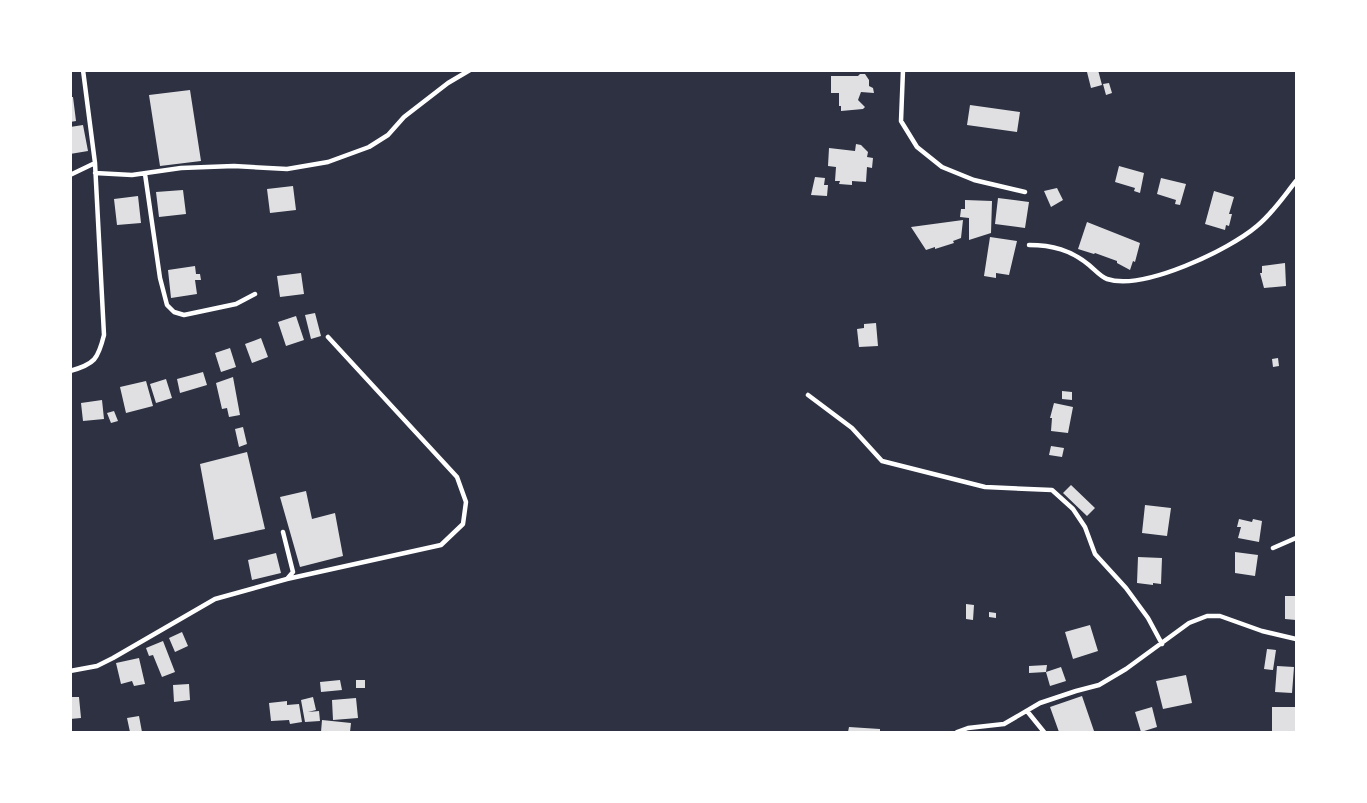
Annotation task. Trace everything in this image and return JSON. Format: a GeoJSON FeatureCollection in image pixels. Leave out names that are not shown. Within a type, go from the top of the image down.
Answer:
{"type":"FeatureCollection","features":[{"type":"Feature","properties":{"kind":"street"},"geometry":{"type":"LineString","coordinates":[[70,371],[88,366],[99,355],[104,335],[95,163],[83,70]]}},
{"type":"Feature","properties":{"kind":"street"},"geometry":{"type":"LineString","coordinates":[[95,173],[146,174],[181,168],[234,166],[287,169],[328,162],[369,147],[388,135],[404,117],[448,83],[470,70]]}},
{"type":"Feature","properties":{"kind":"street"},"geometry":{"type":"LineString","coordinates":[[903,70],[902,121],[917,147],[942,167],[974,180],[1025,192]]}},
{"type":"Feature","properties":{"kind":"street"},"geometry":{"type":"LineString","coordinates":[[70,175],[95,163]]}},
{"type":"Feature","properties":{"kind":"street"},"geometry":{"type":"LineString","coordinates":[[146,174],[160,278],[167,305],[174,312],[184,315],[236,304],[255,294]]}},
{"type":"Feature","properties":{"kind":"street"},"geometry":{"type":"LineString","coordinates":[[1029,245],[1048,245],[1079,256],[1106,279],[1152,277],[1215,253],[1242,238],[1259,225],[1296,182]]}},
{"type":"Feature","properties":{"kind":"street"},"geometry":{"type":"LineString","coordinates":[[70,671],[97,666],[215,599],[287,579],[441,545],[464,524],[466,502],[457,477],[328,337]]}},
{"type":"Feature","properties":{"kind":"street"},"geometry":{"type":"LineString","coordinates":[[808,395],[852,428],[882,461],[986,488],[1052,490],[1073,509],[1084,527],[1095,554],[1126,588],[1148,618],[1162,644]]}},
{"type":"Feature","properties":{"kind":"street"},"geometry":{"type":"LineString","coordinates":[[284,532],[293,572],[287,579]]}},
{"type":"Feature","properties":{"kind":"street"},"geometry":{"type":"LineString","coordinates":[[1273,548],[1296,538]]}},
{"type":"Feature","properties":{"kind":"street"},"geometry":{"type":"LineString","coordinates":[[957,732],[968,728],[1004,724],[1041,703],[1099,685],[1126,669],[1189,623],[1207,616],[1220,616],[1262,632],[1296,639]]}},
{"type":"Feature","properties":{"kind":"street"},"geometry":{"type":"LineString","coordinates":[[1027,711],[1044,732]]}},
{"type":"Feature","properties":{"kind":"building"},"geometry":{"type":"Polygon","coordinates":[[[1098,70],[1102,85],[1091,88],[1087,72],[1098,70]]]}},
{"type":"Feature","properties":{"kind":"building"},"geometry":{"type":"Polygon","coordinates":[[[865,74],[874,93],[861,92],[858,100],[865,107],[863,109],[841,111],[839,93],[831,93],[831,76],[858,76],[865,74]]]}},
{"type":"Feature","properties":{"kind":"building"},"geometry":{"type":"Polygon","coordinates":[[[1109,83],[1112,93],[1106,95],[1103,84],[1109,83]]]}},
{"type":"Feature","properties":{"kind":"building"},"geometry":{"type":"Polygon","coordinates":[[[190,90],[201,161],[160,166],[149,95],[190,90]]]}},
{"type":"Feature","properties":{"kind":"building"},"geometry":{"type":"Polygon","coordinates":[[[70,97],[73,97],[76,121],[70,122],[70,97]]]}},
{"type":"Feature","properties":{"kind":"building"},"geometry":{"type":"Polygon","coordinates":[[[970,105],[1020,112],[1017,132],[967,125],[970,105]]]}},
{"type":"Feature","properties":{"kind":"building"},"geometry":{"type":"Polygon","coordinates":[[[83,125],[88,151],[70,154],[70,127],[83,125]]]}},
{"type":"Feature","properties":{"kind":"building"},"geometry":{"type":"Polygon","coordinates":[[[856,144],[861,145],[868,152],[867,157],[873,158],[872,168],[867,167],[866,182],[852,181],[852,185],[839,184],[840,181],[835,181],[836,167],[828,166],[829,148],[855,151],[856,144]]]}},
{"type":"Feature","properties":{"kind":"building"},"geometry":{"type":"Polygon","coordinates":[[[1119,166],[1144,173],[1140,193],[1134,191],[1135,188],[1115,182],[1119,166]]]}},
{"type":"Feature","properties":{"kind":"building"},"geometry":{"type":"Polygon","coordinates":[[[815,177],[825,178],[824,185],[828,185],[827,196],[811,195],[815,177]]]}},
{"type":"Feature","properties":{"kind":"building"},"geometry":{"type":"Polygon","coordinates":[[[1161,178],[1186,184],[1180,205],[1175,204],[1176,200],[1157,194],[1161,178]]]}},
{"type":"Feature","properties":{"kind":"building"},"geometry":{"type":"Polygon","coordinates":[[[293,186],[296,210],[270,213],[267,189],[293,186]]]}},
{"type":"Feature","properties":{"kind":"building"},"geometry":{"type":"Polygon","coordinates":[[[1057,188],[1063,200],[1051,207],[1044,191],[1057,188]]]}},
{"type":"Feature","properties":{"kind":"building"},"geometry":{"type":"Polygon","coordinates":[[[183,190],[186,214],[159,217],[156,192],[183,190]]]}},
{"type":"Feature","properties":{"kind":"building"},"geometry":{"type":"Polygon","coordinates":[[[1214,191],[1234,197],[1229,214],[1232,214],[1229,226],[1226,225],[1225,230],[1205,224],[1214,191]]]}},
{"type":"Feature","properties":{"kind":"building"},"geometry":{"type":"Polygon","coordinates":[[[138,196],[141,223],[117,225],[114,199],[138,196]]]}},
{"type":"Feature","properties":{"kind":"building"},"geometry":{"type":"Polygon","coordinates":[[[998,198],[1029,202],[1025,228],[995,224],[998,198]]]}},
{"type":"Feature","properties":{"kind":"building"},"geometry":{"type":"Polygon","coordinates":[[[965,200],[992,201],[991,233],[969,240],[969,218],[960,217],[961,209],[965,209],[965,200]]]}},
{"type":"Feature","properties":{"kind":"building"},"geometry":{"type":"Polygon","coordinates":[[[963,220],[961,238],[953,241],[954,243],[935,249],[935,247],[926,250],[911,227],[963,220]]]}},
{"type":"Feature","properties":{"kind":"building"},"geometry":{"type":"Polygon","coordinates":[[[1087,222],[1140,243],[1135,262],[1133,261],[1130,270],[1117,261],[1078,249],[1087,222]]]}},
{"type":"Feature","properties":{"kind":"building"},"geometry":{"type":"Polygon","coordinates":[[[990,237],[1017,241],[1009,275],[996,273],[996,278],[984,276],[990,237]]]}},
{"type":"Feature","properties":{"kind":"building"},"geometry":{"type":"Polygon","coordinates":[[[1285,263],[1286,286],[1264,288],[1260,273],[1262,273],[1262,266],[1285,263]]]}},
{"type":"Feature","properties":{"kind":"building"},"geometry":{"type":"Polygon","coordinates":[[[195,266],[196,274],[200,274],[201,280],[195,280],[197,294],[171,298],[168,270],[195,266]]]}},
{"type":"Feature","properties":{"kind":"building"},"geometry":{"type":"Polygon","coordinates":[[[301,273],[304,294],[280,297],[277,276],[301,273]]]}},
{"type":"Feature","properties":{"kind":"building"},"geometry":{"type":"Polygon","coordinates":[[[315,313],[321,336],[311,339],[305,315],[315,313]]]}},
{"type":"Feature","properties":{"kind":"building"},"geometry":{"type":"Polygon","coordinates":[[[296,316],[304,340],[286,346],[278,322],[296,316]]]}},
{"type":"Feature","properties":{"kind":"building"},"geometry":{"type":"Polygon","coordinates":[[[876,323],[878,346],[859,347],[857,329],[864,328],[864,324],[876,323]]]}},
{"type":"Feature","properties":{"kind":"building"},"geometry":{"type":"Polygon","coordinates":[[[261,338],[268,357],[252,363],[245,344],[261,338]]]}},
{"type":"Feature","properties":{"kind":"building"},"geometry":{"type":"Polygon","coordinates":[[[230,348],[236,367],[221,372],[215,353],[230,348]]]}},
{"type":"Feature","properties":{"kind":"building"},"geometry":{"type":"Polygon","coordinates":[[[1278,358],[1279,366],[1273,367],[1272,359],[1278,358]]]}},
{"type":"Feature","properties":{"kind":"building"},"geometry":{"type":"Polygon","coordinates":[[[203,372],[207,385],[180,393],[177,379],[203,372]]]}},
{"type":"Feature","properties":{"kind":"building"},"geometry":{"type":"Polygon","coordinates":[[[233,377],[240,415],[229,417],[227,408],[222,409],[216,383],[233,377]]]}},
{"type":"Feature","properties":{"kind":"building"},"geometry":{"type":"Polygon","coordinates":[[[166,379],[172,398],[156,403],[150,384],[166,379]]]}},
{"type":"Feature","properties":{"kind":"building"},"geometry":{"type":"Polygon","coordinates":[[[146,381],[153,406],[126,413],[120,387],[146,381]]]}},
{"type":"Feature","properties":{"kind":"building"},"geometry":{"type":"Polygon","coordinates":[[[1062,391],[1072,392],[1072,400],[1062,399],[1062,391]]]}},
{"type":"Feature","properties":{"kind":"building"},"geometry":{"type":"Polygon","coordinates":[[[102,400],[104,419],[83,421],[81,403],[102,400]]]}},
{"type":"Feature","properties":{"kind":"building"},"geometry":{"type":"Polygon","coordinates":[[[1054,403],[1073,407],[1068,433],[1051,431],[1052,418],[1050,418],[1054,403]]]}},
{"type":"Feature","properties":{"kind":"building"},"geometry":{"type":"Polygon","coordinates":[[[114,411],[118,421],[111,423],[107,413],[114,411]]]}},
{"type":"Feature","properties":{"kind":"building"},"geometry":{"type":"Polygon","coordinates":[[[243,427],[247,444],[239,447],[235,429],[243,427]]]}},
{"type":"Feature","properties":{"kind":"building"},"geometry":{"type":"Polygon","coordinates":[[[1051,446],[1064,448],[1062,457],[1049,455],[1051,446]]]}},
{"type":"Feature","properties":{"kind":"building"},"geometry":{"type":"Polygon","coordinates":[[[247,452],[265,529],[214,540],[200,464],[247,452]]]}},
{"type":"Feature","properties":{"kind":"building"},"geometry":{"type":"Polygon","coordinates":[[[1071,485],[1095,508],[1087,516],[1063,493],[1071,485]]]}},
{"type":"Feature","properties":{"kind":"building"},"geometry":{"type":"Polygon","coordinates":[[[306,491],[312,519],[335,513],[343,556],[300,567],[280,497],[306,491]]]}},
{"type":"Feature","properties":{"kind":"building"},"geometry":{"type":"Polygon","coordinates":[[[1145,505],[1171,508],[1167,536],[1142,533],[1145,505]]]}},
{"type":"Feature","properties":{"kind":"building"},"geometry":{"type":"Polygon","coordinates":[[[1239,519],[1252,522],[1253,519],[1262,521],[1259,542],[1238,538],[1241,527],[1237,527],[1239,519]]]}},
{"type":"Feature","properties":{"kind":"building"},"geometry":{"type":"Polygon","coordinates":[[[1235,552],[1258,555],[1255,576],[1235,573],[1235,552]]]}},
{"type":"Feature","properties":{"kind":"building"},"geometry":{"type":"Polygon","coordinates":[[[276,553],[281,573],[252,580],[248,560],[276,553]]]}},
{"type":"Feature","properties":{"kind":"building"},"geometry":{"type":"Polygon","coordinates":[[[1138,557],[1162,558],[1161,584],[1137,583],[1138,557]]]}},
{"type":"Feature","properties":{"kind":"building"},"geometry":{"type":"Polygon","coordinates":[[[1285,596],[1296,596],[1296,620],[1285,619],[1285,596]]]}},
{"type":"Feature","properties":{"kind":"building"},"geometry":{"type":"Polygon","coordinates":[[[966,604],[974,605],[973,620],[966,619],[966,604]]]}},
{"type":"Feature","properties":{"kind":"building"},"geometry":{"type":"Polygon","coordinates":[[[989,612],[996,613],[996,618],[989,617],[989,612]]]}},
{"type":"Feature","properties":{"kind":"building"},"geometry":{"type":"Polygon","coordinates":[[[1090,625],[1098,651],[1073,659],[1065,632],[1090,625]]]}},
{"type":"Feature","properties":{"kind":"building"},"geometry":{"type":"Polygon","coordinates":[[[182,632],[188,646],[175,652],[169,638],[182,632]]]}},
{"type":"Feature","properties":{"kind":"building"},"geometry":{"type":"Polygon","coordinates":[[[163,641],[175,672],[162,677],[153,655],[149,656],[146,648],[163,641]]]}},
{"type":"Feature","properties":{"kind":"building"},"geometry":{"type":"Polygon","coordinates":[[[1267,649],[1276,650],[1273,670],[1264,669],[1267,649]]]}},
{"type":"Feature","properties":{"kind":"building"},"geometry":{"type":"Polygon","coordinates":[[[139,658],[145,684],[134,686],[132,681],[121,684],[116,663],[139,658]]]}},
{"type":"Feature","properties":{"kind":"building"},"geometry":{"type":"Polygon","coordinates":[[[1047,665],[1046,672],[1029,673],[1029,666],[1047,665]]]}},
{"type":"Feature","properties":{"kind":"building"},"geometry":{"type":"Polygon","coordinates":[[[1277,666],[1294,667],[1292,693],[1275,692],[1277,666]]]}},
{"type":"Feature","properties":{"kind":"building"},"geometry":{"type":"Polygon","coordinates":[[[1061,667],[1066,681],[1050,686],[1046,672],[1061,667]]]}},
{"type":"Feature","properties":{"kind":"building"},"geometry":{"type":"Polygon","coordinates":[[[1186,675],[1192,703],[1163,709],[1156,681],[1186,675]]]}},
{"type":"Feature","properties":{"kind":"building"},"geometry":{"type":"Polygon","coordinates":[[[340,680],[342,690],[321,692],[320,682],[340,680]]]}},
{"type":"Feature","properties":{"kind":"building"},"geometry":{"type":"Polygon","coordinates":[[[356,680],[365,680],[365,688],[356,688],[356,680]]]}},
{"type":"Feature","properties":{"kind":"building"},"geometry":{"type":"Polygon","coordinates":[[[189,684],[190,700],[174,702],[173,685],[189,684]]]}},
{"type":"Feature","properties":{"kind":"building"},"geometry":{"type":"Polygon","coordinates":[[[1082,696],[1094,731],[1059,732],[1050,707],[1082,696]]]}},
{"type":"Feature","properties":{"kind":"building"},"geometry":{"type":"Polygon","coordinates":[[[70,697],[79,697],[81,718],[70,719],[70,697]]]}},
{"type":"Feature","properties":{"kind":"building"},"geometry":{"type":"Polygon","coordinates":[[[313,697],[316,710],[308,712],[319,711],[320,721],[305,722],[301,700],[313,697]]]}},
{"type":"Feature","properties":{"kind":"building"},"geometry":{"type":"Polygon","coordinates":[[[356,698],[358,718],[333,720],[332,700],[356,698]]]}},
{"type":"Feature","properties":{"kind":"building"},"geometry":{"type":"Polygon","coordinates":[[[287,701],[287,705],[299,704],[302,722],[290,724],[289,720],[271,721],[269,703],[287,701]]]}},
{"type":"Feature","properties":{"kind":"building"},"geometry":{"type":"Polygon","coordinates":[[[1152,707],[1157,727],[1141,732],[1135,712],[1152,707]]]}},
{"type":"Feature","properties":{"kind":"building"},"geometry":{"type":"Polygon","coordinates":[[[1272,707],[1295,707],[1296,732],[1272,732],[1272,707]]]}},
{"type":"Feature","properties":{"kind":"building"},"geometry":{"type":"Polygon","coordinates":[[[139,716],[142,732],[130,732],[127,718],[139,716]]]}},
{"type":"Feature","properties":{"kind":"building"},"geometry":{"type":"Polygon","coordinates":[[[322,720],[351,723],[350,732],[321,732],[322,720]]]}},
{"type":"Feature","properties":{"kind":"building"},"geometry":{"type":"Polygon","coordinates":[[[849,727],[880,729],[880,732],[848,732],[849,727]]]}}]}
